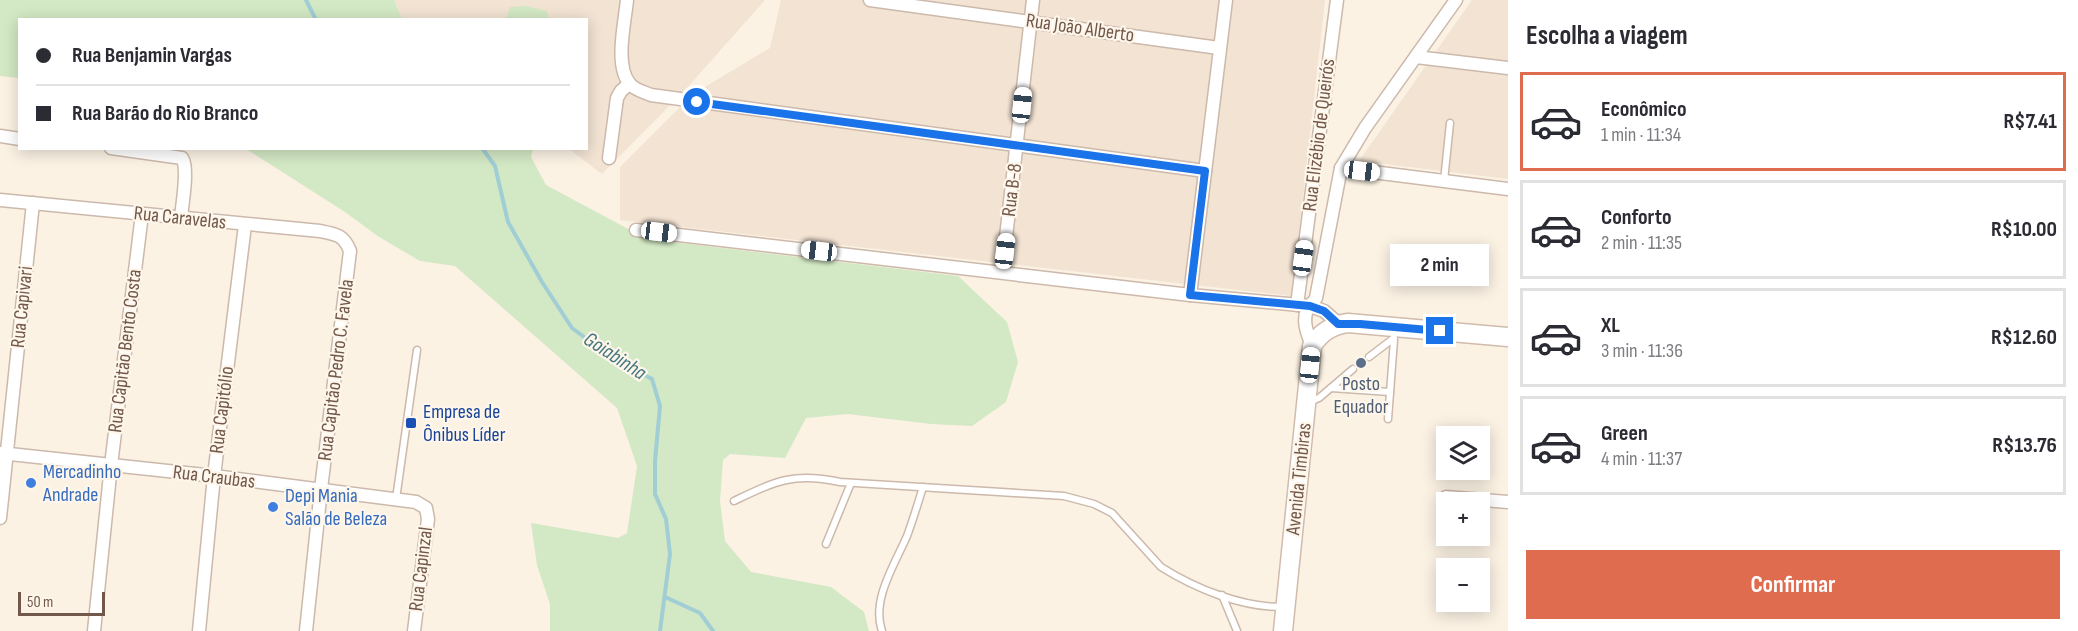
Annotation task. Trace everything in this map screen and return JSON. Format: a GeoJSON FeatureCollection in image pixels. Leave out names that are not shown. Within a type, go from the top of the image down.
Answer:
{"type":"FeatureCollection","features":[{"type":"Feature","properties":{"kind":"street"},"geometry":{"type":"LineString","coordinates":[[627,0],[621,57],[623,72],[630,84],[651,95],[1205,171]]}},
{"type":"Feature","properties":{"kind":"street","name":"Rua João Alberto"},"geometry":{"type":"LineString","coordinates":[[870,0],[1219,48]]}},
{"type":"Feature","properties":{"kind":"street","name":"Rua B-8"},"geometry":{"type":"LineString","coordinates":[[1002,272],[1033,0]]}},
{"type":"Feature","properties":{"kind":"street"},"geometry":{"type":"LineString","coordinates":[[1190,295],[1226,0]]}},
{"type":"Feature","properties":{"kind":"street","name":"Rua Elizébio de Queirós"},"geometry":{"type":"LineString","coordinates":[[1297,305],[1337,0]]}},
{"type":"Feature","properties":{"kind":"street"},"geometry":{"type":"LineString","coordinates":[[1456,0],[1365,129],[1341,168],[1316,298],[1306,315],[1305,327],[1325,334],[1348,323],[1394,333],[1508,337]]}},
{"type":"Feature","properties":{"kind":"street"},"geometry":{"type":"LineString","coordinates":[[1416,57],[1508,68]]}},
{"type":"Feature","properties":{"kind":"street"},"geometry":{"type":"LineString","coordinates":[[609,158],[617,98],[621,91],[630,84]]}},
{"type":"Feature","properties":{"kind":"street"},"geometry":{"type":"LineString","coordinates":[[0,136],[18,139]]}},
{"type":"Feature","properties":{"kind":"street"},"geometry":{"type":"LineString","coordinates":[[125,150],[184,160],[186,169],[181,218]]}},
{"type":"Feature","properties":{"kind":"street"},"geometry":{"type":"LineString","coordinates":[[1341,168],[1508,189]]}},
{"type":"Feature","properties":{"kind":"street","name":"Rua Caravelas"},"geometry":{"type":"LineString","coordinates":[[0,200],[339,234],[347,242],[350,251]]}},
{"type":"Feature","properties":{"kind":"street","name":"Rua Capivari"},"geometry":{"type":"LineString","coordinates":[[0,518],[3,454],[33,203]]}},
{"type":"Feature","properties":{"kind":"street","name":"Rua Capitão Bento Costa"},"geometry":{"type":"LineString","coordinates":[[94,631],[111,465],[142,214]]}},
{"type":"Feature","properties":{"kind":"street","name":"Rua Capitólio"},"geometry":{"type":"LineString","coordinates":[[199,631],[214,476],[245,225]]}},
{"type":"Feature","properties":{"kind":"street"},"geometry":{"type":"LineString","coordinates":[[636,230],[1190,295],[1310,306],[1324,311],[1325,334]]}},
{"type":"Feature","properties":{"kind":"street","name":"Rua Capitão Pedro C. Favela"},"geometry":{"type":"LineString","coordinates":[[306,631],[350,251]]}},
{"type":"Feature","properties":{"kind":"street","name":"Avenida Timbiras"},"geometry":{"type":"LineString","coordinates":[[1282,631],[1306,404],[1325,334]]}},
{"type":"Feature","properties":{"kind":"street","name":"Rua Craubas"},"geometry":{"type":"LineString","coordinates":[[3,454],[214,476],[416,501],[426,508]]}},
{"type":"Feature","properties":{"kind":"street"},"geometry":{"type":"LineString","coordinates":[[1490,501],[1508,502]]}},
{"type":"Feature","properties":{"kind":"street","name":"Rua Capinzal"},"geometry":{"type":"LineString","coordinates":[[414,631],[428,519],[426,508]]}},
{"type":"Feature","properties":{"kind":"lane"},"geometry":{"type":"LineString","coordinates":[[1444,181],[1450,123]]}},
{"type":"Feature","properties":{"kind":"lane"},"geometry":{"type":"LineString","coordinates":[[1369,357],[1394,333]]}},
{"type":"Feature","properties":{"kind":"lane"},"geometry":{"type":"LineString","coordinates":[[1388,419],[1394,333]]}},
{"type":"Feature","properties":{"kind":"lane"},"geometry":{"type":"LineString","coordinates":[[396,499],[417,350]]}},
{"type":"Feature","properties":{"kind":"lane"},"geometry":{"type":"LineString","coordinates":[[1306,404],[1331,388],[1353,369]]}},
{"type":"Feature","properties":{"kind":"lane"},"geometry":{"type":"LineString","coordinates":[[1331,388],[1390,392]]}},
{"type":"Feature","properties":{"kind":"lane"},"geometry":{"type":"LineString","coordinates":[[734,501],[765,486],[798,477],[816,477],[851,483],[1064,496],[1094,504],[1112,513],[1161,567],[1222,595],[1250,604],[1285,607]]}},
{"type":"Feature","properties":{"kind":"lane"},"geometry":{"type":"LineString","coordinates":[[826,544],[851,483]]}},
{"type":"Feature","properties":{"kind":"lane"},"geometry":{"type":"LineString","coordinates":[[882,631],[880,603],[908,535],[923,487]]}},
{"type":"Feature","properties":{"kind":"lane"},"geometry":{"type":"LineString","coordinates":[[1222,595],[1237,631]]}},
{"type":"Feature","properties":{"kind":"shaded area"},"geometry":{"type":"Polygon","coordinates":[[[394,0],[765,0],[686,89],[602,174],[570,150],[588,150],[588,18],[549,18],[547,11],[510,7],[506,18],[402,18],[394,0]]]}},
{"type":"Feature","properties":{"kind":"shaded area"},"geometry":{"type":"Polygon","coordinates":[[[781,0],[1325,0],[1292,296],[620,220],[620,167],[693,94],[770,48],[781,0]]]}},
{"type":"Feature","properties":{"kind":"shaded area"},"geometry":{"type":"Polygon","coordinates":[[[1472,0],[1508,0],[1508,179],[1359,161],[1472,0]]]}},
{"type":"Feature","properties":{"kind":"green space"},"geometry":{"type":"Polygon","coordinates":[[[0,0],[394,0],[402,18],[18,18],[18,78],[0,76],[0,0]]]}},
{"type":"Feature","properties":{"kind":"green space"},"geometry":{"type":"Polygon","coordinates":[[[526,6],[547,11],[549,18],[506,18],[510,7],[526,6]]]}},
{"type":"Feature","properties":{"kind":"green space"},"geometry":{"type":"Polygon","coordinates":[[[248,150],[533,150],[531,157],[546,185],[647,239],[958,276],[1007,322],[1018,362],[1006,402],[972,426],[931,424],[848,414],[806,418],[785,458],[730,454],[723,460],[720,501],[725,541],[751,572],[831,587],[864,612],[869,631],[550,631],[550,604],[537,565],[531,523],[618,538],[627,533],[637,466],[617,408],[455,266],[420,261],[379,237],[345,212],[248,150]]]}},
{"type":"Feature","properties":{"kind":"waterway","name":"Goiabinha"},"geometry":{"type":"LineString","coordinates":[[306,0],[315,18]]}},
{"type":"Feature","properties":{"kind":"waterway","name":"Goiabinha"},"geometry":{"type":"LineString","coordinates":[[483,150],[495,166],[508,222],[542,282],[572,328],[615,360],[652,379],[660,406],[655,461],[655,494],[666,519],[670,554],[660,631]]}},
{"type":"Feature","properties":{"kind":"waterway","name":"Goiabinha"},"geometry":{"type":"LineString","coordinates":[[665,597],[700,613],[713,631]]}},
{"type":"Feature","properties":{"kind":"place","name":"Posto Equador"},"geometry":{"type":"Point","coordinates":[1361,363]}},
{"type":"Feature","properties":{"kind":"place","name":"Empresa de Ônibus Líder"},"geometry":{"type":"Point","coordinates":[411,423]}},
{"type":"Feature","properties":{"kind":"place","name":"Mercadinho Andrade"},"geometry":{"type":"Point","coordinates":[31,483]}},
{"type":"Feature","properties":{"kind":"place","name":"Depi Mania Salão de Beleza"},"geometry":{"type":"Point","coordinates":[273,507]}},
{"type":"Feature","properties":{"kind":"route"},"geometry":{"type":"LineString","coordinates":[[697,102],[1205,171],[1190,295],[1310,306],[1324,311],[1338,324],[1440,331]]}}]}
